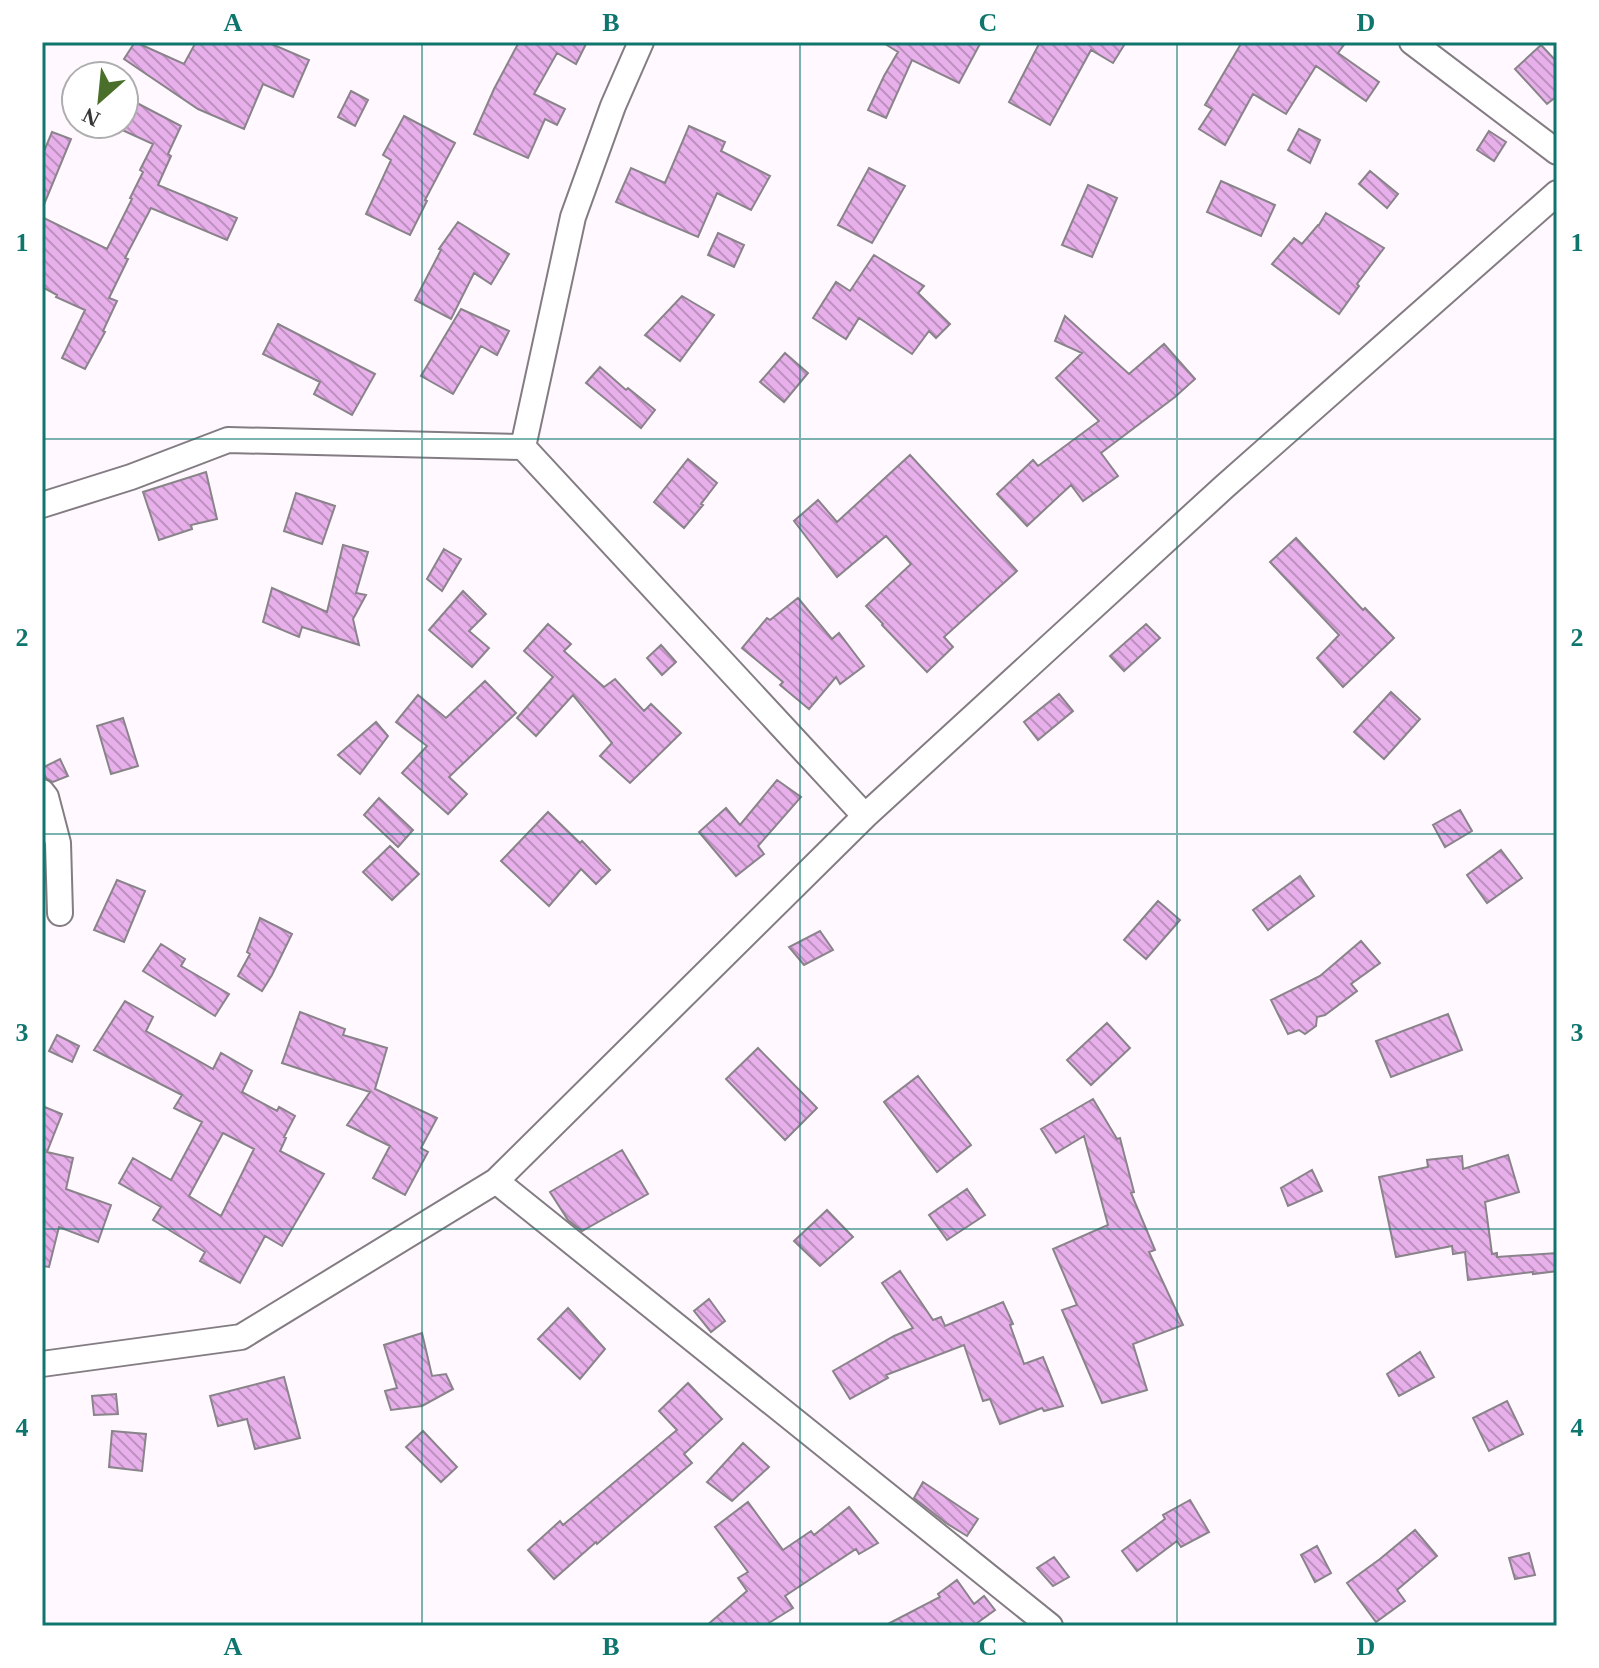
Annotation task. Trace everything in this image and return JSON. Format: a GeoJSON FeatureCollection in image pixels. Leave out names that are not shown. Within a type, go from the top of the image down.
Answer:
{"type":"FeatureCollection","features":[{"type":"Feature","properties":{"kind":"street"},"geometry":{"type":"LineString","coordinates":[[523,447],[573,217],[613,106],[641,42]]}},
{"type":"Feature","properties":{"kind":"street"},"geometry":{"type":"LineString","coordinates":[[1412,42],[1557,152]]}},
{"type":"Feature","properties":{"kind":"street"},"geometry":{"type":"LineString","coordinates":[[42,1364],[241,1337],[496,1181],[865,816],[1224,487],[1557,193]]}},
{"type":"Feature","properties":{"kind":"street"},"geometry":{"type":"LineString","coordinates":[[42,505],[131,477],[228,440],[523,447],[865,816]]}},
{"type":"Feature","properties":{"kind":"street"},"geometry":{"type":"LineString","coordinates":[[42,792],[58,843],[60,913]]}},
{"type":"Feature","properties":{"kind":"street"},"geometry":{"type":"LineString","coordinates":[[496,1181],[1050,1626]]}},
{"type":"Feature","properties":{"kind":"building"},"geometry":{"type":"Polygon","coordinates":[[[135,42],[184,64],[196,42],[267,42],[309,60],[293,97],[263,84],[244,129],[198,109],[140,70],[140,60],[124,59],[135,42]]]}},
{"type":"Feature","properties":{"kind":"building"},"geometry":{"type":"Polygon","coordinates":[[[519,42],[587,42],[576,64],[557,53],[534,94],[565,109],[557,125],[545,119],[528,158],[474,134],[519,42]]]}},
{"type":"Feature","properties":{"kind":"building"},"geometry":{"type":"Polygon","coordinates":[[[882,42],[981,42],[959,83],[912,60],[886,118],[868,110],[898,52],[882,42]]]}},
{"type":"Feature","properties":{"kind":"building"},"geometry":{"type":"Polygon","coordinates":[[[1040,42],[1126,42],[1113,63],[1091,50],[1050,125],[1009,102],[1040,42]]]}},
{"type":"Feature","properties":{"kind":"building"},"geometry":{"type":"Polygon","coordinates":[[[1242,42],[1346,42],[1338,53],[1379,82],[1366,101],[1316,66],[1286,114],[1253,94],[1225,145],[1199,129],[1212,109],[1205,105],[1242,42]]]}},
{"type":"Feature","properties":{"kind":"building"},"geometry":{"type":"Polygon","coordinates":[[[1541,45],[1557,62],[1557,96],[1547,104],[1515,69],[1541,45]]]}},
{"type":"Feature","properties":{"kind":"building"},"geometry":{"type":"Polygon","coordinates":[[[351,91],[368,100],[355,126],[338,117],[351,91]]]}},
{"type":"Feature","properties":{"kind":"building"},"geometry":{"type":"Polygon","coordinates":[[[140,105],[181,126],[158,185],[237,218],[227,240],[151,208],[125,258],[128,259],[109,298],[117,301],[85,369],[62,358],[85,310],[42,287],[42,217],[107,249],[132,199],[143,172],[140,170],[153,144],[140,138],[140,105]]]}},
{"type":"Feature","properties":{"kind":"building"},"geometry":{"type":"Polygon","coordinates":[[[404,116],[455,143],[410,235],[366,214],[391,160],[383,155],[404,116]]]}},
{"type":"Feature","properties":{"kind":"building"},"geometry":{"type":"Polygon","coordinates":[[[689,126],[725,142],[721,151],[770,176],[751,210],[717,193],[698,237],[616,202],[631,168],[665,183],[689,126]]]}},
{"type":"Feature","properties":{"kind":"building"},"geometry":{"type":"Polygon","coordinates":[[[1299,129],[1320,140],[1310,163],[1288,150],[1299,129]]]}},
{"type":"Feature","properties":{"kind":"building"},"geometry":{"type":"Polygon","coordinates":[[[1489,131],[1506,142],[1494,161],[1477,150],[1489,131]]]}},
{"type":"Feature","properties":{"kind":"building"},"geometry":{"type":"Polygon","coordinates":[[[52,132],[60,135],[60,140],[71,140],[43,207],[42,207],[42,156],[52,132]]]}},
{"type":"Feature","properties":{"kind":"building"},"geometry":{"type":"Polygon","coordinates":[[[869,168],[905,186],[872,243],[838,225],[869,168]]]}},
{"type":"Feature","properties":{"kind":"building"},"geometry":{"type":"Polygon","coordinates":[[[1370,171],[1398,194],[1387,208],[1359,184],[1370,171]]]}},
{"type":"Feature","properties":{"kind":"building"},"geometry":{"type":"Polygon","coordinates":[[[1221,181],[1275,205],[1261,236],[1207,212],[1221,181]]]}},
{"type":"Feature","properties":{"kind":"building"},"geometry":{"type":"Polygon","coordinates":[[[1088,185],[1117,198],[1092,257],[1062,245],[1088,185]]]}},
{"type":"Feature","properties":{"kind":"building"},"geometry":{"type":"Polygon","coordinates":[[[1326,213],[1384,248],[1339,314],[1272,264],[1294,238],[1302,244],[1326,213]]]}},
{"type":"Feature","properties":{"kind":"building"},"geometry":{"type":"Polygon","coordinates":[[[458,222],[509,254],[491,284],[474,273],[451,319],[415,300],[439,249],[458,222]]]}},
{"type":"Feature","properties":{"kind":"building"},"geometry":{"type":"Polygon","coordinates":[[[718,233],[744,245],[734,267],[708,255],[718,233]]]}},
{"type":"Feature","properties":{"kind":"building"},"geometry":{"type":"Polygon","coordinates":[[[874,255],[924,286],[918,293],[950,324],[936,338],[929,331],[912,354],[859,318],[846,339],[813,318],[836,282],[850,291],[874,255]]]}},
{"type":"Feature","properties":{"kind":"building"},"geometry":{"type":"Polygon","coordinates":[[[682,296],[714,315],[680,361],[645,335],[682,296]]]}},
{"type":"Feature","properties":{"kind":"building"},"geometry":{"type":"Polygon","coordinates":[[[461,309],[509,331],[497,355],[481,346],[453,394],[421,376],[461,309]]]}},
{"type":"Feature","properties":{"kind":"building"},"geometry":{"type":"Polygon","coordinates":[[[1065,316],[1129,374],[1164,344],[1195,379],[1101,453],[1118,476],[1083,501],[1071,485],[1027,526],[997,494],[1033,460],[1038,466],[1099,421],[1056,378],[1082,353],[1055,341],[1065,316]]]}},
{"type":"Feature","properties":{"kind":"building"},"geometry":{"type":"Polygon","coordinates":[[[278,324],[375,374],[352,415],[314,394],[320,382],[263,354],[278,324]]]}},
{"type":"Feature","properties":{"kind":"building"},"geometry":{"type":"Polygon","coordinates":[[[785,353],[808,373],[784,402],[760,382],[785,353]]]}},
{"type":"Feature","properties":{"kind":"building"},"geometry":{"type":"Polygon","coordinates":[[[600,367],[655,410],[641,428],[586,383],[600,367]]]}},
{"type":"Feature","properties":{"kind":"building"},"geometry":{"type":"Polygon","coordinates":[[[910,455],[1017,571],[944,637],[953,647],[927,672],[866,606],[911,564],[886,536],[837,577],[794,521],[818,500],[837,522],[910,455]]]}},
{"type":"Feature","properties":{"kind":"building"},"geometry":{"type":"Polygon","coordinates":[[[688,459],[717,483],[684,528],[654,502],[688,459]]]}},
{"type":"Feature","properties":{"kind":"building"},"geometry":{"type":"Polygon","coordinates":[[[206,472],[217,519],[191,525],[192,529],[159,540],[143,492],[206,472]]]}},
{"type":"Feature","properties":{"kind":"building"},"geometry":{"type":"Polygon","coordinates":[[[296,493],[335,506],[322,544],[284,531],[296,493]]]}},
{"type":"Feature","properties":{"kind":"building"},"geometry":{"type":"Polygon","coordinates":[[[1296,538],[1363,610],[1365,608],[1394,638],[1343,687],[1317,658],[1339,635],[1270,562],[1296,538]]]}},
{"type":"Feature","properties":{"kind":"building"},"geometry":{"type":"Polygon","coordinates":[[[343,545],[368,552],[356,593],[366,595],[353,619],[359,645],[302,627],[299,637],[263,622],[272,588],[327,612],[343,545]]]}},
{"type":"Feature","properties":{"kind":"building"},"geometry":{"type":"Polygon","coordinates":[[[444,549],[461,559],[442,591],[427,579],[444,549]]]}},
{"type":"Feature","properties":{"kind":"building"},"geometry":{"type":"Polygon","coordinates":[[[463,591],[486,614],[469,631],[489,648],[472,667],[429,630],[463,591]]]}},
{"type":"Feature","properties":{"kind":"building"},"geometry":{"type":"Polygon","coordinates":[[[798,598],[832,639],[839,633],[864,666],[840,684],[836,677],[809,709],[780,685],[783,682],[742,648],[767,618],[770,620],[798,598]]]}},
{"type":"Feature","properties":{"kind":"building"},"geometry":{"type":"Polygon","coordinates":[[[548,624],[571,644],[564,651],[604,687],[615,679],[644,711],[651,704],[681,733],[630,783],[600,756],[612,743],[573,695],[536,736],[517,718],[553,677],[524,651],[548,624]]]}},
{"type":"Feature","properties":{"kind":"building"},"geometry":{"type":"Polygon","coordinates":[[[1146,624],[1160,638],[1124,671],[1110,656],[1146,624]]]}},
{"type":"Feature","properties":{"kind":"building"},"geometry":{"type":"Polygon","coordinates":[[[661,645],[676,662],[662,675],[647,658],[661,645]]]}},
{"type":"Feature","properties":{"kind":"building"},"geometry":{"type":"Polygon","coordinates":[[[485,681],[516,713],[449,777],[467,794],[448,814],[402,773],[427,746],[396,722],[418,695],[446,718],[485,681]]]}},
{"type":"Feature","properties":{"kind":"building"},"geometry":{"type":"Polygon","coordinates":[[[1391,692],[1420,719],[1384,759],[1354,732],[1391,692]]]}},
{"type":"Feature","properties":{"kind":"building"},"geometry":{"type":"Polygon","coordinates":[[[1059,694],[1073,711],[1038,740],[1024,722],[1059,694]]]}},
{"type":"Feature","properties":{"kind":"building"},"geometry":{"type":"Polygon","coordinates":[[[123,718],[138,766],[111,774],[97,726],[123,718]]]}},
{"type":"Feature","properties":{"kind":"building"},"geometry":{"type":"Polygon","coordinates":[[[376,722],[388,736],[360,774],[338,755],[376,722]]]}},
{"type":"Feature","properties":{"kind":"building"},"geometry":{"type":"Polygon","coordinates":[[[60,759],[68,776],[53,782],[46,778],[42,768],[60,759]]]}},
{"type":"Feature","properties":{"kind":"building"},"geometry":{"type":"Polygon","coordinates":[[[777,780],[801,797],[758,846],[764,854],[736,876],[699,832],[726,808],[740,825],[777,780]]]}},
{"type":"Feature","properties":{"kind":"building"},"geometry":{"type":"Polygon","coordinates":[[[379,798],[413,830],[398,847],[364,815],[379,798]]]}},
{"type":"Feature","properties":{"kind":"building"},"geometry":{"type":"Polygon","coordinates":[[[1460,810],[1472,831],[1445,847],[1433,825],[1460,810]]]}},
{"type":"Feature","properties":{"kind":"building"},"geometry":{"type":"Polygon","coordinates":[[[548,812],[610,870],[596,884],[581,869],[549,906],[501,861],[548,812]]]}},
{"type":"Feature","properties":{"kind":"building"},"geometry":{"type":"Polygon","coordinates":[[[390,846],[419,874],[392,900],[363,872],[390,846]]]}},
{"type":"Feature","properties":{"kind":"building"},"geometry":{"type":"Polygon","coordinates":[[[1501,850],[1522,878],[1487,903],[1467,875],[1501,850]]]}},
{"type":"Feature","properties":{"kind":"building"},"geometry":{"type":"Polygon","coordinates":[[[1300,876],[1314,896],[1268,930],[1253,910],[1300,876]]]}},
{"type":"Feature","properties":{"kind":"building"},"geometry":{"type":"Polygon","coordinates":[[[117,880],[145,891],[124,942],[94,930],[117,880]]]}},
{"type":"Feature","properties":{"kind":"building"},"geometry":{"type":"Polygon","coordinates":[[[1158,901],[1180,920],[1146,959],[1124,940],[1158,901]]]}},
{"type":"Feature","properties":{"kind":"building"},"geometry":{"type":"Polygon","coordinates":[[[260,918],[292,934],[262,991],[238,976],[250,954],[247,952],[260,918]]]}},
{"type":"Feature","properties":{"kind":"building"},"geometry":{"type":"Polygon","coordinates":[[[820,931],[833,950],[804,965],[789,947],[820,931]]]}},
{"type":"Feature","properties":{"kind":"building"},"geometry":{"type":"Polygon","coordinates":[[[1361,941],[1380,963],[1351,984],[1357,991],[1325,1015],[1317,1017],[1316,1026],[1305,1034],[1299,1030],[1288,1034],[1271,1000],[1320,976],[1361,941]]]}},
{"type":"Feature","properties":{"kind":"building"},"geometry":{"type":"Polygon","coordinates":[[[161,944],[185,959],[181,966],[229,994],[215,1016],[143,971],[161,944]]]}},
{"type":"Feature","properties":{"kind":"building"},"geometry":{"type":"Polygon","coordinates":[[[125,1001],[153,1017],[146,1031],[213,1069],[221,1053],[252,1071],[242,1092],[277,1111],[279,1107],[295,1116],[280,1151],[324,1174],[282,1246],[265,1236],[240,1283],[200,1261],[205,1252],[153,1220],[161,1207],[119,1183],[133,1158],[171,1180],[202,1122],[174,1108],[182,1095],[94,1050],[125,1001]],[[223,1133],[189,1196],[221,1216],[254,1149],[223,1133]]]}},
{"type":"Feature","properties":{"kind":"building"},"geometry":{"type":"Polygon","coordinates":[[[300,1012],[345,1029],[343,1035],[387,1048],[375,1089],[437,1118],[421,1148],[428,1152],[405,1195],[373,1178],[390,1146],[347,1125],[370,1092],[282,1063],[300,1012]]]}},
{"type":"Feature","properties":{"kind":"building"},"geometry":{"type":"Polygon","coordinates":[[[1448,1014],[1462,1050],[1391,1077],[1376,1041],[1448,1014]]]}},
{"type":"Feature","properties":{"kind":"building"},"geometry":{"type":"Polygon","coordinates":[[[1107,1023],[1130,1048],[1091,1085],[1067,1060],[1107,1023]]]}},
{"type":"Feature","properties":{"kind":"building"},"geometry":{"type":"Polygon","coordinates":[[[57,1035],[79,1046],[72,1062],[49,1051],[57,1035]]]}},
{"type":"Feature","properties":{"kind":"building"},"geometry":{"type":"Polygon","coordinates":[[[758,1048],[817,1108],[785,1140],[726,1079],[758,1048]]]}},
{"type":"Feature","properties":{"kind":"building"},"geometry":{"type":"Polygon","coordinates":[[[918,1076],[971,1145],[937,1172],[884,1102],[918,1076]]]}},
{"type":"Feature","properties":{"kind":"building"},"geometry":{"type":"Polygon","coordinates":[[[1093,1099],[1117,1139],[1120,1138],[1134,1192],[1131,1193],[1155,1250],[1149,1252],[1183,1325],[1133,1344],[1147,1390],[1102,1403],[1062,1310],[1077,1305],[1053,1249],[1108,1225],[1084,1136],[1056,1153],[1041,1129],[1093,1099]]]}},
{"type":"Feature","properties":{"kind":"building"},"geometry":{"type":"Polygon","coordinates":[[[42,1106],[62,1114],[47,1152],[73,1158],[66,1189],[111,1205],[98,1242],[59,1227],[49,1267],[42,1266],[42,1106]]]}},
{"type":"Feature","properties":{"kind":"building"},"geometry":{"type":"Polygon","coordinates":[[[622,1150],[648,1194],[582,1231],[568,1220],[550,1192],[622,1150]]]}},
{"type":"Feature","properties":{"kind":"building"},"geometry":{"type":"Polygon","coordinates":[[[1508,1155],[1519,1192],[1485,1202],[1492,1254],[1497,1253],[1497,1257],[1557,1253],[1557,1271],[1468,1280],[1465,1252],[1453,1254],[1452,1246],[1396,1257],[1379,1177],[1428,1167],[1427,1160],[1462,1156],[1463,1169],[1508,1155]]]}},
{"type":"Feature","properties":{"kind":"building"},"geometry":{"type":"Polygon","coordinates":[[[1312,1170],[1322,1191],[1288,1206],[1281,1188],[1312,1170]]]}},
{"type":"Feature","properties":{"kind":"building"},"geometry":{"type":"Polygon","coordinates":[[[967,1189],[985,1215],[947,1240],[929,1215],[967,1189]]]}},
{"type":"Feature","properties":{"kind":"building"},"geometry":{"type":"Polygon","coordinates":[[[827,1210],[853,1237],[820,1266],[794,1241],[827,1210]]]}},
{"type":"Feature","properties":{"kind":"building"},"geometry":{"type":"Polygon","coordinates":[[[900,1271],[933,1320],[941,1317],[945,1326],[1003,1302],[1013,1324],[1010,1325],[1024,1364],[1043,1357],[1063,1406],[1044,1411],[1042,1408],[1000,1424],[990,1399],[983,1401],[964,1345],[886,1375],[888,1378],[850,1399],[833,1371],[913,1328],[882,1283],[900,1271]]]}},
{"type":"Feature","properties":{"kind":"building"},"geometry":{"type":"Polygon","coordinates":[[[709,1299],[725,1321],[711,1332],[694,1311],[709,1299]]]}},
{"type":"Feature","properties":{"kind":"building"},"geometry":{"type":"Polygon","coordinates":[[[568,1308],[605,1349],[580,1379],[538,1339],[568,1308]]]}},
{"type":"Feature","properties":{"kind":"building"},"geometry":{"type":"Polygon","coordinates":[[[422,1333],[432,1376],[446,1374],[453,1389],[422,1406],[391,1410],[385,1391],[397,1388],[384,1345],[422,1333]]]}},
{"type":"Feature","properties":{"kind":"building"},"geometry":{"type":"Polygon","coordinates":[[[1420,1352],[1434,1377],[1399,1396],[1387,1374],[1420,1352]]]}},
{"type":"Feature","properties":{"kind":"building"},"geometry":{"type":"Polygon","coordinates":[[[284,1377],[300,1438],[255,1449],[247,1419],[218,1426],[210,1396],[284,1377]]]}},
{"type":"Feature","properties":{"kind":"building"},"geometry":{"type":"Polygon","coordinates":[[[688,1383],[722,1419],[684,1454],[692,1463],[554,1579],[528,1550],[560,1521],[563,1525],[677,1430],[659,1411],[688,1383]]]}},
{"type":"Feature","properties":{"kind":"building"},"geometry":{"type":"Polygon","coordinates":[[[116,1394],[118,1414],[94,1415],[92,1396],[116,1394]]]}},
{"type":"Feature","properties":{"kind":"building"},"geometry":{"type":"Polygon","coordinates":[[[1507,1401],[1523,1434],[1489,1451],[1473,1418],[1507,1401]]]}},
{"type":"Feature","properties":{"kind":"building"},"geometry":{"type":"Polygon","coordinates":[[[112,1431],[146,1434],[142,1471],[109,1467],[112,1431]]]}},
{"type":"Feature","properties":{"kind":"building"},"geometry":{"type":"Polygon","coordinates":[[[423,1431],[457,1467],[441,1482],[406,1447],[423,1431]]]}},
{"type":"Feature","properties":{"kind":"building"},"geometry":{"type":"Polygon","coordinates":[[[743,1443],[769,1467],[732,1501],[707,1482],[743,1443]]]}},
{"type":"Feature","properties":{"kind":"building"},"geometry":{"type":"Polygon","coordinates":[[[923,1482],[978,1519],[967,1536],[914,1498],[923,1482]]]}},
{"type":"Feature","properties":{"kind":"building"},"geometry":{"type":"Polygon","coordinates":[[[1190,1500],[1209,1532],[1181,1547],[1177,1541],[1137,1571],[1122,1551],[1165,1519],[1163,1515],[1190,1500]]]}},
{"type":"Feature","properties":{"kind":"building"},"geometry":{"type":"Polygon","coordinates":[[[748,1502],[783,1550],[811,1531],[814,1535],[849,1507],[878,1543],[859,1554],[856,1549],[785,1596],[793,1608],[764,1626],[706,1626],[747,1591],[738,1578],[748,1572],[715,1527],[748,1502]]]}},
{"type":"Feature","properties":{"kind":"building"},"geometry":{"type":"Polygon","coordinates":[[[1415,1530],[1437,1556],[1397,1590],[1405,1601],[1376,1622],[1347,1583],[1415,1530]]]}},
{"type":"Feature","properties":{"kind":"building"},"geometry":{"type":"Polygon","coordinates":[[[1317,1546],[1331,1573],[1315,1582],[1301,1555],[1317,1546]]]}},
{"type":"Feature","properties":{"kind":"building"},"geometry":{"type":"Polygon","coordinates":[[[1529,1553],[1535,1575],[1515,1579],[1509,1558],[1529,1553]]]}},
{"type":"Feature","properties":{"kind":"building"},"geometry":{"type":"Polygon","coordinates":[[[1054,1557],[1069,1577],[1053,1586],[1037,1568],[1054,1557]]]}},
{"type":"Feature","properties":{"kind":"building"},"geometry":{"type":"Polygon","coordinates":[[[957,1580],[974,1604],[984,1596],[995,1610],[973,1626],[884,1626],[940,1597],[938,1594],[957,1580]]]}}]}
